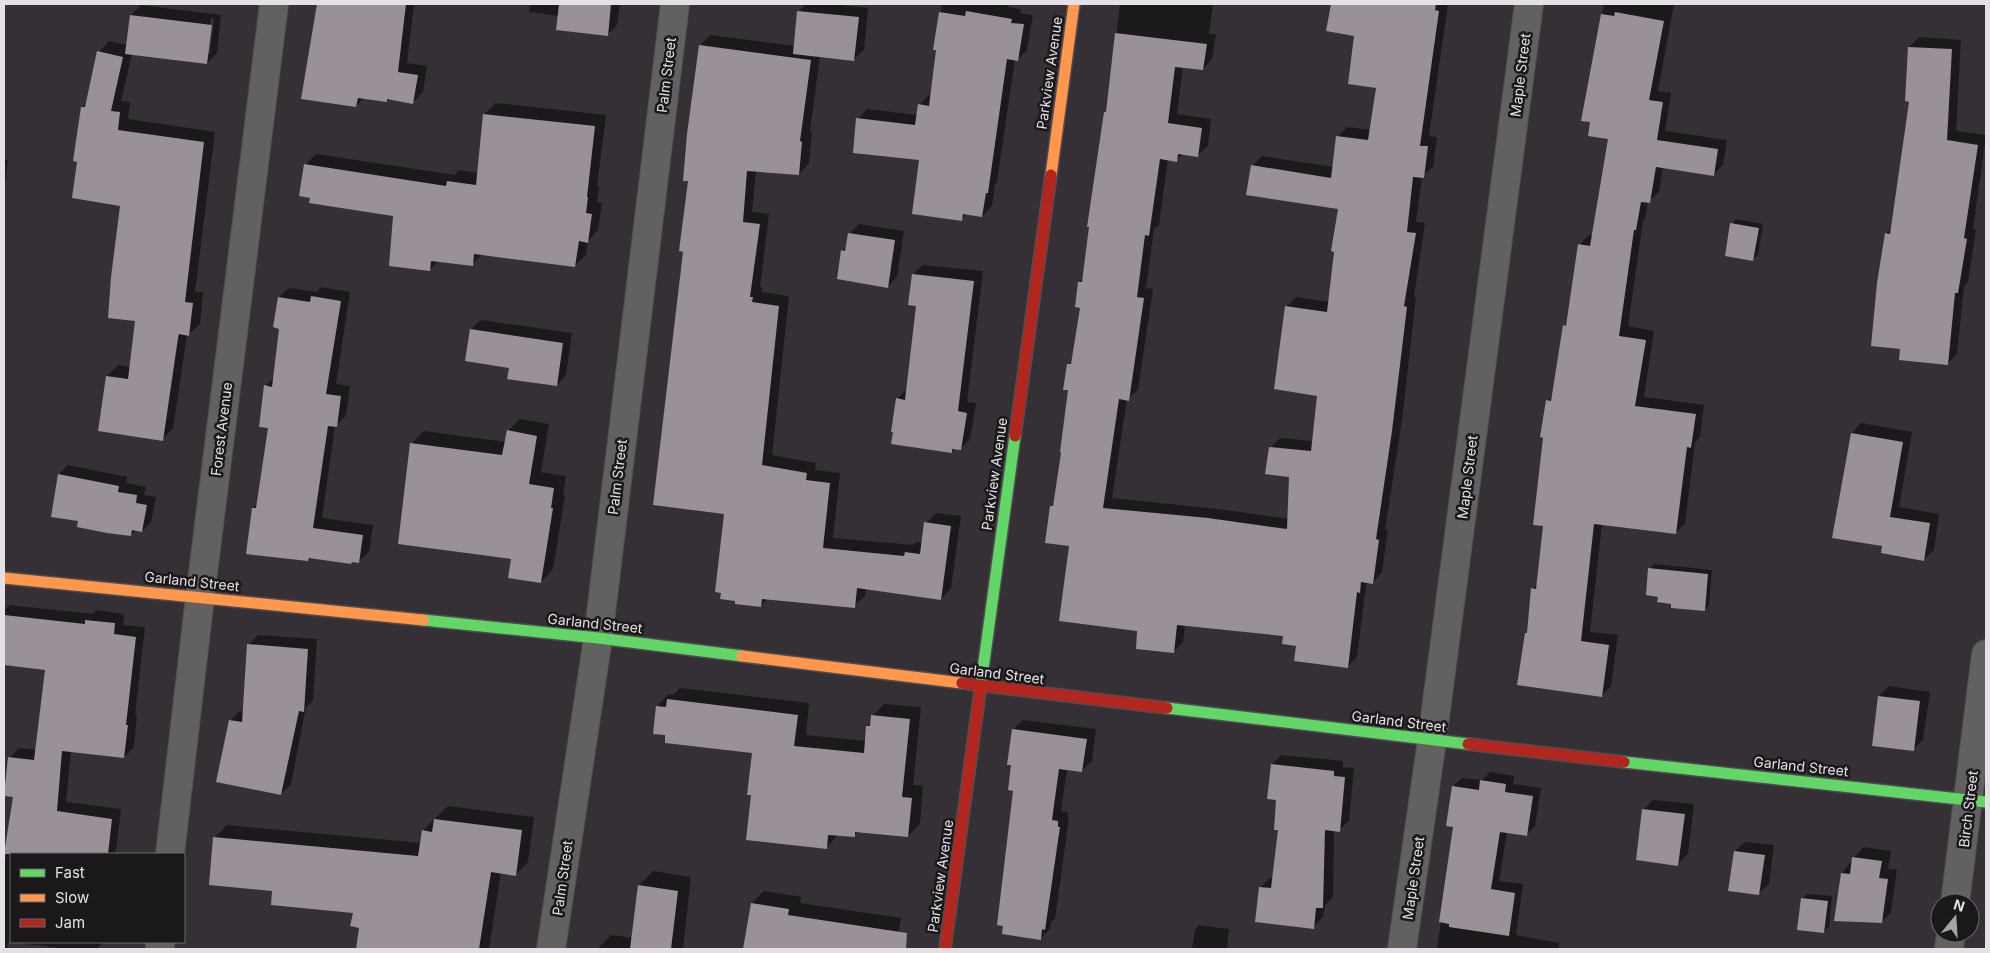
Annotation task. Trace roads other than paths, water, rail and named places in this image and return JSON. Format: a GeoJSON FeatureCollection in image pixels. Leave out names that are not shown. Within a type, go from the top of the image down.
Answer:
{"type":"FeatureCollection","features":[{"type":"Feature","properties":{"kind":"street","name":"Forest Avenue"},"geometry":{"type":"LineString","coordinates":[[170,853],[274,4]]}},
{"type":"Feature","properties":{"kind":"street","name":"Palm Street"},"geometry":{"type":"LineString","coordinates":[[552,949],[598,638],[675,4]]}},
{"type":"Feature","properties":{"kind":"street","name":"Parkview Avenue"},"geometry":{"type":"LineString","coordinates":[[945,949],[1074,4]]}},
{"type":"Feature","properties":{"kind":"street","name":"Maple Street"},"geometry":{"type":"LineString","coordinates":[[1402,949],[1432,740],[1529,4]]}},
{"type":"Feature","properties":{"kind":"street","name":"Garland Street"},"geometry":{"type":"LineString","coordinates":[[4,578],[598,638],[1432,740],[1978,801]]}},
{"type":"Feature","properties":{"kind":"street","name":"Birch Street"},"geometry":{"type":"LineString","coordinates":[[1957,893],[1978,801],[1986,654]]}}]}
